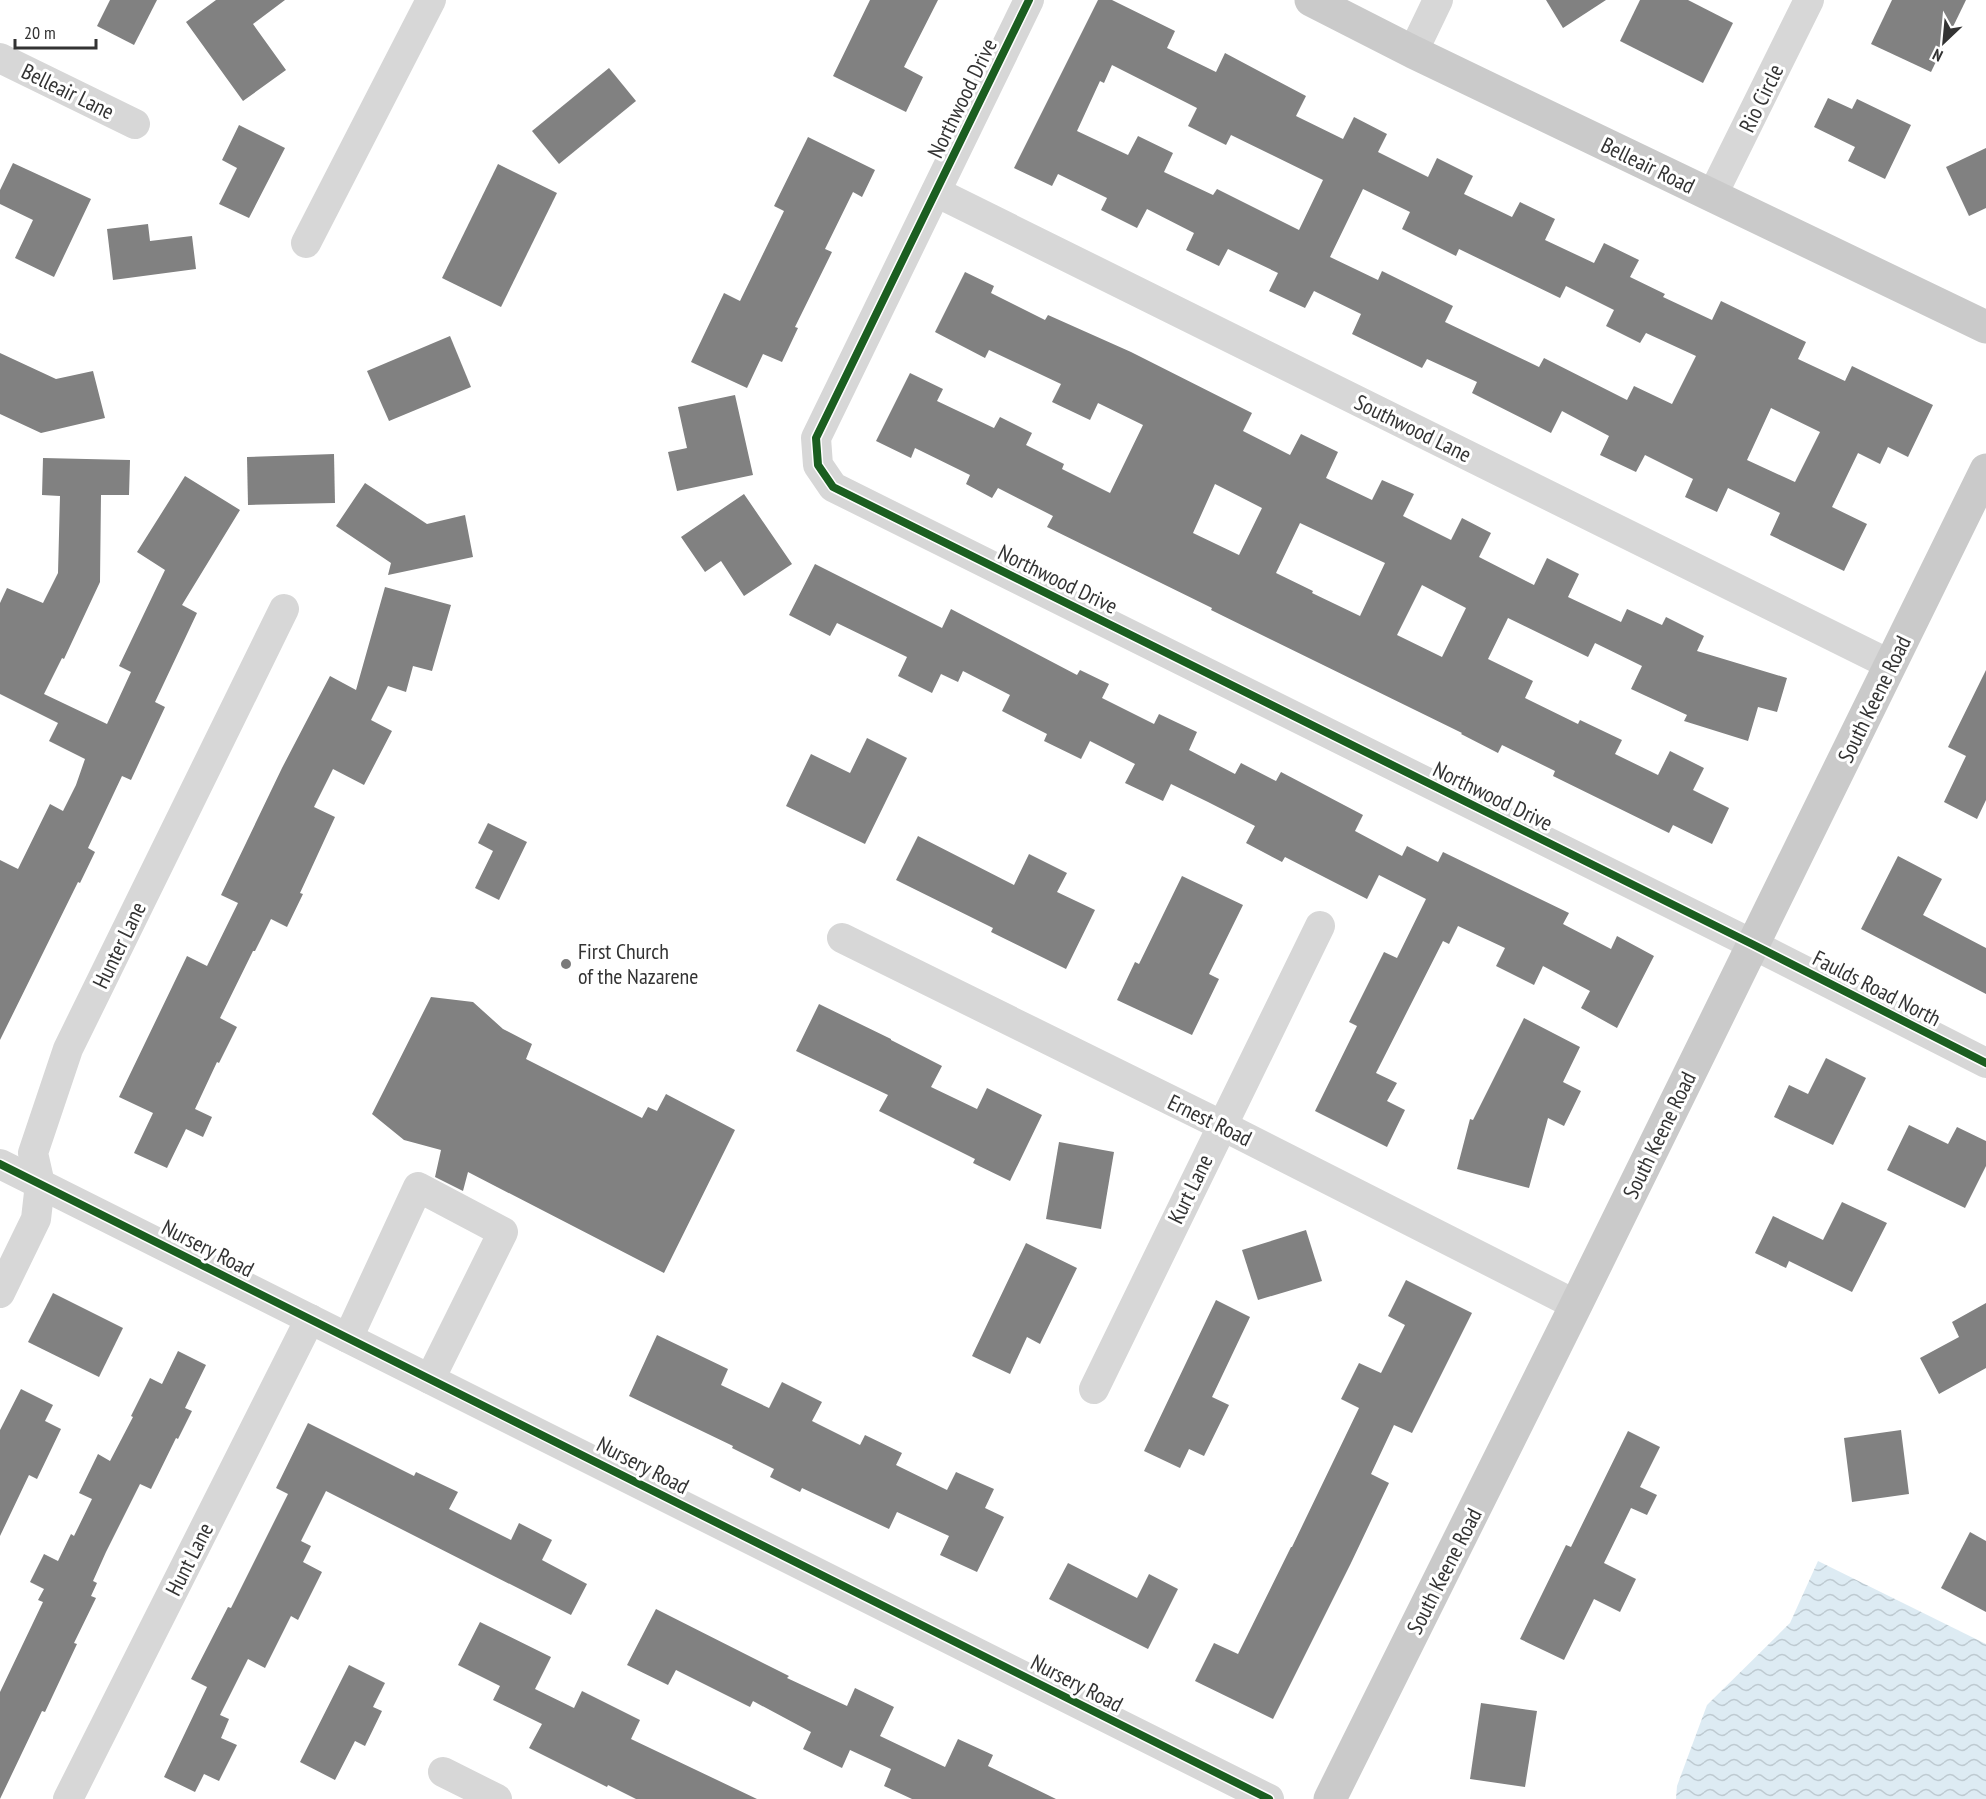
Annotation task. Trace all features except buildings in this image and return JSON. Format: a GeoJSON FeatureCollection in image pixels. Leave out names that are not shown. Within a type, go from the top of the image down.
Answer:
{"type":"FeatureCollection","features":[{"type":"Feature","properties":{"kind":"main road","name":"Belleair Road"},"geometry":{"type":"LineString","coordinates":[[1311,0],[1413,52],[1986,327]]}},
{"type":"Feature","properties":{"kind":"main road","name":"South Keene Road"},"geometry":{"type":"LineString","coordinates":[[1330,1799],[1576,1305],[1986,470]]}},
{"type":"Feature","properties":{"kind":"street"},"geometry":{"type":"LineString","coordinates":[[306,243],[431,0]]}},
{"type":"Feature","properties":{"kind":"street","name":"Northwood Drive"},"geometry":{"type":"LineString","coordinates":[[1029,0],[816,438],[818,465],[832,487],[1752,944]]}},
{"type":"Feature","properties":{"kind":"street"},"geometry":{"type":"LineString","coordinates":[[1413,52],[1438,0]]}},
{"type":"Feature","properties":{"kind":"street","name":"Rio Circle"},"geometry":{"type":"LineString","coordinates":[[1712,196],[1809,0]]}},
{"type":"Feature","properties":{"kind":"street","name":"Belleair Lane"},"geometry":{"type":"LineString","coordinates":[[0,58],[135,124]]}},
{"type":"Feature","properties":{"kind":"street","name":"Southwood Lane"},"geometry":{"type":"LineString","coordinates":[[936,192],[1891,664]]}},
{"type":"Feature","properties":{"kind":"street","name":"Hunter Lane"},"geometry":{"type":"LineString","coordinates":[[0,1293],[36,1219],[39,1184],[33,1154],[68,1049],[285,609]]}},
{"type":"Feature","properties":{"kind":"street","name":"Kurt Lane"},"geometry":{"type":"LineString","coordinates":[[1094,1389],[1320,926]]}},
{"type":"Feature","properties":{"kind":"street","name":"Ernest Road"},"geometry":{"type":"LineString","coordinates":[[842,938],[1221,1125],[1576,1305]]}},
{"type":"Feature","properties":{"kind":"street","name":"Faulds Road North"},"geometry":{"type":"LineString","coordinates":[[1752,944],[1986,1063]]}},
{"type":"Feature","properties":{"kind":"street","name":"Nursery Road"},"geometry":{"type":"LineString","coordinates":[[0,1164],[1269,1799]]}},
{"type":"Feature","properties":{"kind":"street"},"geometry":{"type":"LineString","coordinates":[[348,1338],[418,1187],[503,1232],[430,1379]]}},
{"type":"Feature","properties":{"kind":"street","name":"Hunt Lane"},"geometry":{"type":"LineString","coordinates":[[68,1799],[310,1319]]}},
{"type":"Feature","properties":{"kind":"street"},"geometry":{"type":"LineString","coordinates":[[443,1772],[497,1799]]}},
{"type":"Feature","properties":{"kind":"water"},"geometry":{"type":"Polygon","coordinates":[[[1818,1561],[1986,1644],[1986,1799],[1676,1799],[1677,1786],[1707,1705],[1790,1623],[1818,1561]]]}},
{"type":"Feature","properties":{"kind":"cycle path"},"geometry":{"type":"LineString","coordinates":[[1029,0],[816,438],[818,465],[833,487],[1752,944],[1986,1063]]}},
{"type":"Feature","properties":{"kind":"cycle path"},"geometry":{"type":"LineString","coordinates":[[0,1164],[1269,1799]]}},
{"type":"Feature","properties":{"kind":"place","name":"First Church of the Nazarene"},"geometry":{"type":"Point","coordinates":[566,964]}}]}
